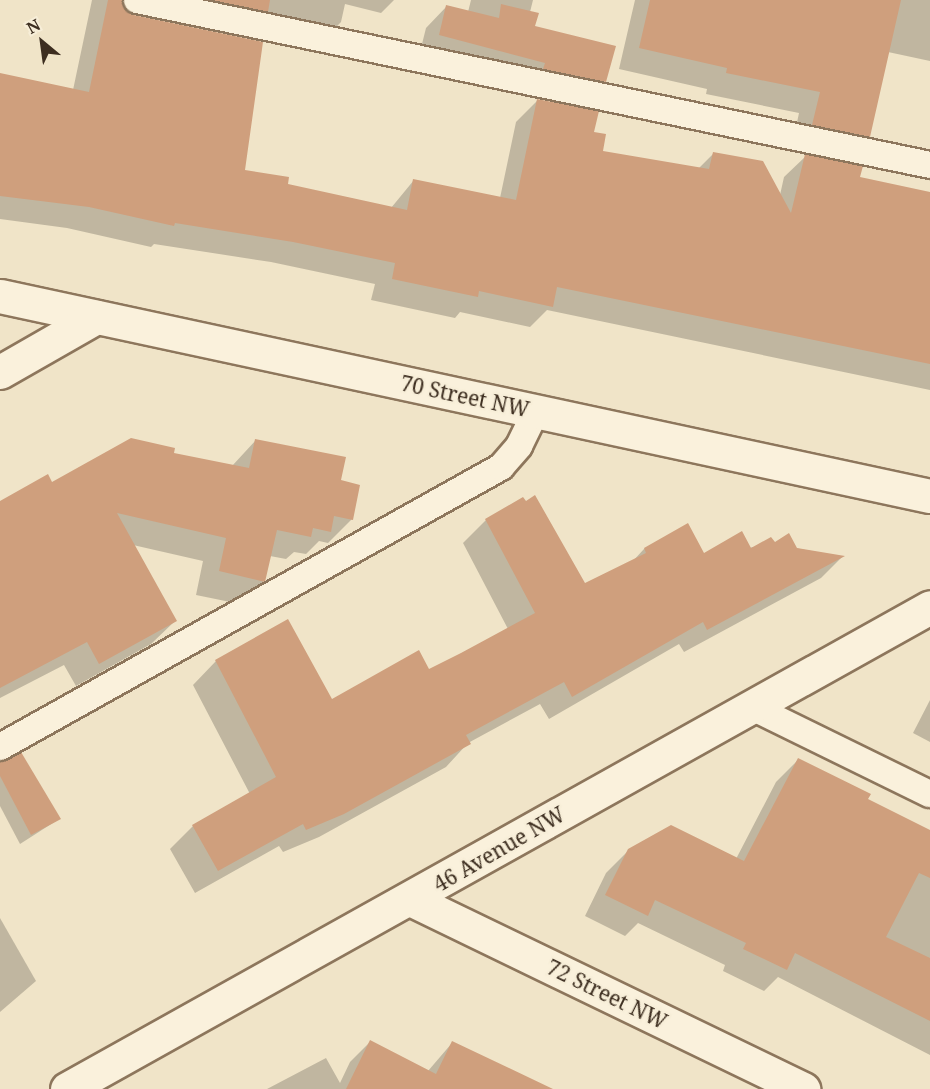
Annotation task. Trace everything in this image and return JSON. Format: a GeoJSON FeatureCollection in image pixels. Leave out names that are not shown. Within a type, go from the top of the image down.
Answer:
{"type":"FeatureCollection","features":[{"type":"Feature","properties":{"kind":"street","name":"70 Street NW"},"geometry":{"type":"LineString","coordinates":[[0,296],[930,496]]}},
{"type":"Feature","properties":{"kind":"street"},"geometry":{"type":"LineString","coordinates":[[0,372],[96,317]]}},
{"type":"Feature","properties":{"kind":"street","name":"46 Avenue NW"},"geometry":{"type":"LineString","coordinates":[[67,1089],[930,607]]}},
{"type":"Feature","properties":{"kind":"street","name":"72 Street NW"},"geometry":{"type":"LineString","coordinates":[[410,898],[803,1089]]}},
{"type":"Feature","properties":{"kind":"lane"},"geometry":{"type":"LineString","coordinates":[[137,0],[930,165]]}},
{"type":"Feature","properties":{"kind":"lane"},"geometry":{"type":"LineString","coordinates":[[0,747],[501,467],[519,446],[536,411]]}},
{"type":"Feature","properties":{"kind":"lane"},"geometry":{"type":"LineString","coordinates":[[750,706],[930,794]]}},
{"type":"Feature","properties":{"kind":"building"},"geometry":{"type":"Polygon","coordinates":[[[108,0],[122,0],[127,11],[134,15],[263,42],[245,170],[289,177],[288,184],[407,210],[413,179],[516,200],[537,99],[599,111],[594,132],[606,134],[603,151],[709,169],[713,152],[763,161],[791,213],[805,154],[863,166],[860,177],[930,192],[930,364],[557,287],[553,307],[479,291],[478,297],[392,279],[395,263],[293,242],[175,223],[174,226],[89,207],[0,196],[0,73],[89,92],[108,0]]]}},
{"type":"Feature","properties":{"kind":"building"},"geometry":{"type":"Polygon","coordinates":[[[211,0],[270,0],[268,12],[211,0]]]}},
{"type":"Feature","properties":{"kind":"building"},"geometry":{"type":"Polygon","coordinates":[[[650,0],[901,0],[870,137],[812,125],[820,92],[726,73],[727,68],[639,48],[650,0]]]}},
{"type":"Feature","properties":{"kind":"building"},"geometry":{"type":"Polygon","coordinates":[[[501,4],[539,13],[535,26],[616,46],[606,82],[543,69],[545,63],[439,35],[446,5],[499,18],[501,4]]]}},
{"type":"Feature","properties":{"kind":"building"},"geometry":{"type":"Polygon","coordinates":[[[131,438],[175,448],[174,453],[249,468],[255,439],[346,457],[341,480],[360,485],[353,520],[334,516],[331,532],[313,528],[311,537],[277,530],[265,582],[219,571],[226,538],[117,513],[177,621],[99,664],[87,642],[0,688],[0,501],[48,474],[52,482],[131,438]]]}},
{"type":"Feature","properties":{"kind":"building"},"geometry":{"type":"Polygon","coordinates":[[[535,495],[585,583],[646,553],[644,548],[688,523],[704,553],[742,531],[751,548],[771,537],[775,542],[789,533],[797,548],[845,556],[707,630],[703,622],[572,697],[564,682],[466,735],[471,744],[344,814],[306,830],[303,824],[218,871],[192,825],[276,777],[215,660],[288,619],[332,699],[419,650],[429,669],[461,653],[535,613],[485,519],[523,497],[526,501],[535,495]]]}},
{"type":"Feature","properties":{"kind":"building"},"geometry":{"type":"Polygon","coordinates":[[[21,752],[61,819],[31,835],[0,776],[0,762],[21,752]]]}},
{"type":"Feature","properties":{"kind":"building"},"geometry":{"type":"Polygon","coordinates":[[[798,758],[871,794],[868,799],[930,830],[930,878],[919,873],[886,937],[930,958],[930,1021],[795,953],[787,970],[743,949],[746,943],[655,900],[648,916],[605,895],[628,849],[671,825],[744,861],[798,758]]]}},
{"type":"Feature","properties":{"kind":"building"},"geometry":{"type":"Polygon","coordinates":[[[370,1040],[436,1074],[452,1041],[553,1089],[346,1089],[370,1040]]]}}]}
